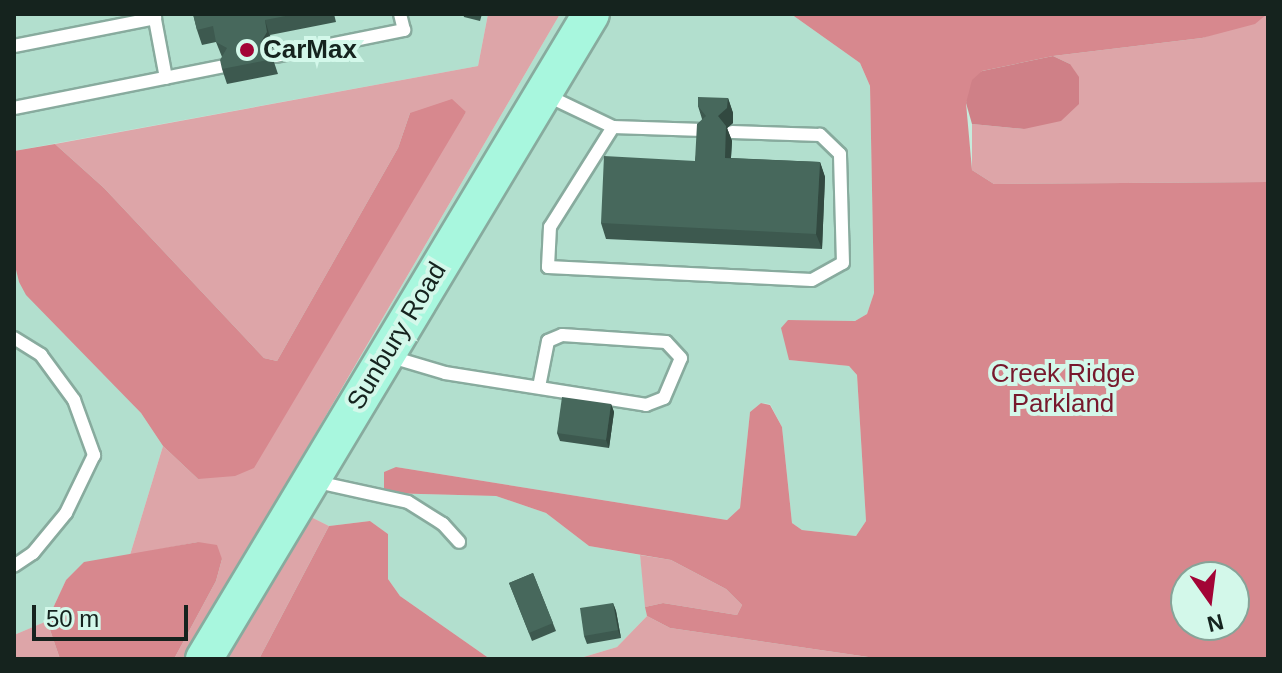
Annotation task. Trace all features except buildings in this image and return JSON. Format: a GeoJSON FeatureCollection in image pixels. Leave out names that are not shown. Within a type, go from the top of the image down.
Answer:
{"type":"FeatureCollection","features":[{"type":"Feature","properties":{"kind":"main road","name":"Sunbury Road"},"geometry":{"type":"LineString","coordinates":[[204,659],[385,355],[546,95],[591,14]]}},
{"type":"Feature","properties":{"kind":"lane"},"geometry":{"type":"LineString","coordinates":[[275,56],[404,30],[400,14]]}},
{"type":"Feature","properties":{"kind":"lane"},"geometry":{"type":"LineString","coordinates":[[14,46],[155,16],[166,78]]}},
{"type":"Feature","properties":{"kind":"lane"},"geometry":{"type":"LineString","coordinates":[[14,108],[224,66]]}},
{"type":"Feature","properties":{"kind":"lane"},"geometry":{"type":"LineString","coordinates":[[546,95],[613,127],[703,130]]}},
{"type":"Feature","properties":{"kind":"lane"},"geometry":{"type":"LineString","coordinates":[[613,127],[550,227],[548,267],[812,280],[843,263],[840,154],[820,135],[732,132]]}},
{"type":"Feature","properties":{"kind":"lane"},"geometry":{"type":"LineString","coordinates":[[385,355],[445,373],[646,405],[664,398],[681,358],[666,342],[562,335],[548,341],[539,387]]}},
{"type":"Feature","properties":{"kind":"lane"},"geometry":{"type":"LineString","coordinates":[[14,338],[41,355],[74,400],[94,455],[66,513],[33,553],[14,566]]}},
{"type":"Feature","properties":{"kind":"lane"},"geometry":{"type":"LineString","coordinates":[[310,480],[408,502],[443,524],[459,542]]}},
{"type":"Feature","properties":{"kind":"shaded area"},"geometry":{"type":"Polygon","coordinates":[[[14,14],[488,14],[478,66],[14,151],[14,14]]]}},
{"type":"Feature","properties":{"kind":"shaded area"},"geometry":{"type":"Polygon","coordinates":[[[488,14],[560,14],[184,659],[174,659],[216,581],[222,559],[198,542],[130,555],[163,446],[198,479],[466,112],[410,113],[398,148],[277,361],[264,358],[104,188],[55,144],[478,66],[488,14]]]}},
{"type":"Feature","properties":{"kind":"shaded area"},"geometry":{"type":"Polygon","coordinates":[[[560,14],[791,14],[860,63],[870,86],[874,293],[867,314],[855,321],[788,320],[789,360],[849,366],[857,375],[866,521],[856,536],[802,530],[792,523],[782,427],[770,404],[761,403],[750,412],[740,508],[727,520],[396,467],[384,493],[496,496],[546,513],[589,546],[640,555],[647,616],[617,647],[577,659],[490,659],[400,596],[388,579],[388,534],[370,521],[329,526],[277,500],[560,14]]]}},
{"type":"Feature","properties":{"kind":"shaded area"},"geometry":{"type":"Polygon","coordinates":[[[1268,14],[1268,182],[994,184],[972,170],[972,124],[1024,129],[1070,64],[1053,56],[1202,38],[1268,14]]]}},
{"type":"Feature","properties":{"kind":"shaded area"},"geometry":{"type":"Polygon","coordinates":[[[1053,56],[1070,64],[1079,77],[1079,104],[1061,121],[1024,129],[972,124],[966,103],[972,80],[982,71],[1053,56]]]}},
{"type":"Feature","properties":{"kind":"shaded area"},"geometry":{"type":"Polygon","coordinates":[[[14,262],[19,282],[141,413],[163,446],[130,555],[84,563],[66,580],[47,621],[14,635],[14,262]]]}},
{"type":"Feature","properties":{"kind":"shaded area"},"geometry":{"type":"Polygon","coordinates":[[[309,516],[329,526],[259,659],[224,659],[309,516]]]}},
{"type":"Feature","properties":{"kind":"shaded area"},"geometry":{"type":"Polygon","coordinates":[[[640,555],[671,560],[726,589],[742,605],[737,615],[663,603],[645,607],[640,555]]]}},
{"type":"Feature","properties":{"kind":"shaded area"},"geometry":{"type":"Polygon","coordinates":[[[647,616],[670,628],[882,659],[577,659],[617,647],[647,616]]]}},
{"type":"Feature","properties":{"kind":"shaded area"},"geometry":{"type":"Polygon","coordinates":[[[47,621],[60,659],[14,659],[14,635],[47,621]]]}},
{"type":"Feature","properties":{"kind":"green space","name":"Creek Ridge Parkland"},"geometry":{"type":"Polygon","coordinates":[[[791,14],[1267,14],[1255,24],[1202,38],[1053,56],[982,71],[966,103],[972,170],[994,184],[1268,182],[1268,659],[882,659],[670,628],[647,616],[645,607],[663,603],[737,615],[742,605],[726,589],[671,560],[589,546],[546,513],[496,496],[384,493],[384,472],[396,467],[727,520],[740,508],[750,412],[761,403],[770,405],[782,427],[792,523],[802,530],[856,536],[866,521],[857,375],[849,366],[789,360],[781,328],[788,320],[855,321],[867,314],[874,293],[870,86],[860,63],[791,14]]]}},
{"type":"Feature","properties":{"kind":"green space"},"geometry":{"type":"Polygon","coordinates":[[[452,99],[466,112],[254,468],[235,476],[198,479],[163,446],[141,413],[26,295],[19,282],[14,262],[14,151],[55,144],[104,188],[264,358],[277,361],[398,148],[410,113],[452,99]]]}},
{"type":"Feature","properties":{"kind":"green space"},"geometry":{"type":"Polygon","coordinates":[[[370,521],[388,534],[388,579],[400,596],[490,659],[259,659],[329,526],[370,521]]]}},
{"type":"Feature","properties":{"kind":"green space"},"geometry":{"type":"Polygon","coordinates":[[[198,542],[217,545],[222,559],[216,581],[174,659],[60,659],[47,621],[66,580],[84,562],[198,542]]]}},
{"type":"Feature","properties":{"kind":"place","name":"CarMax"},"geometry":{"type":"Point","coordinates":[247,50]}}]}
